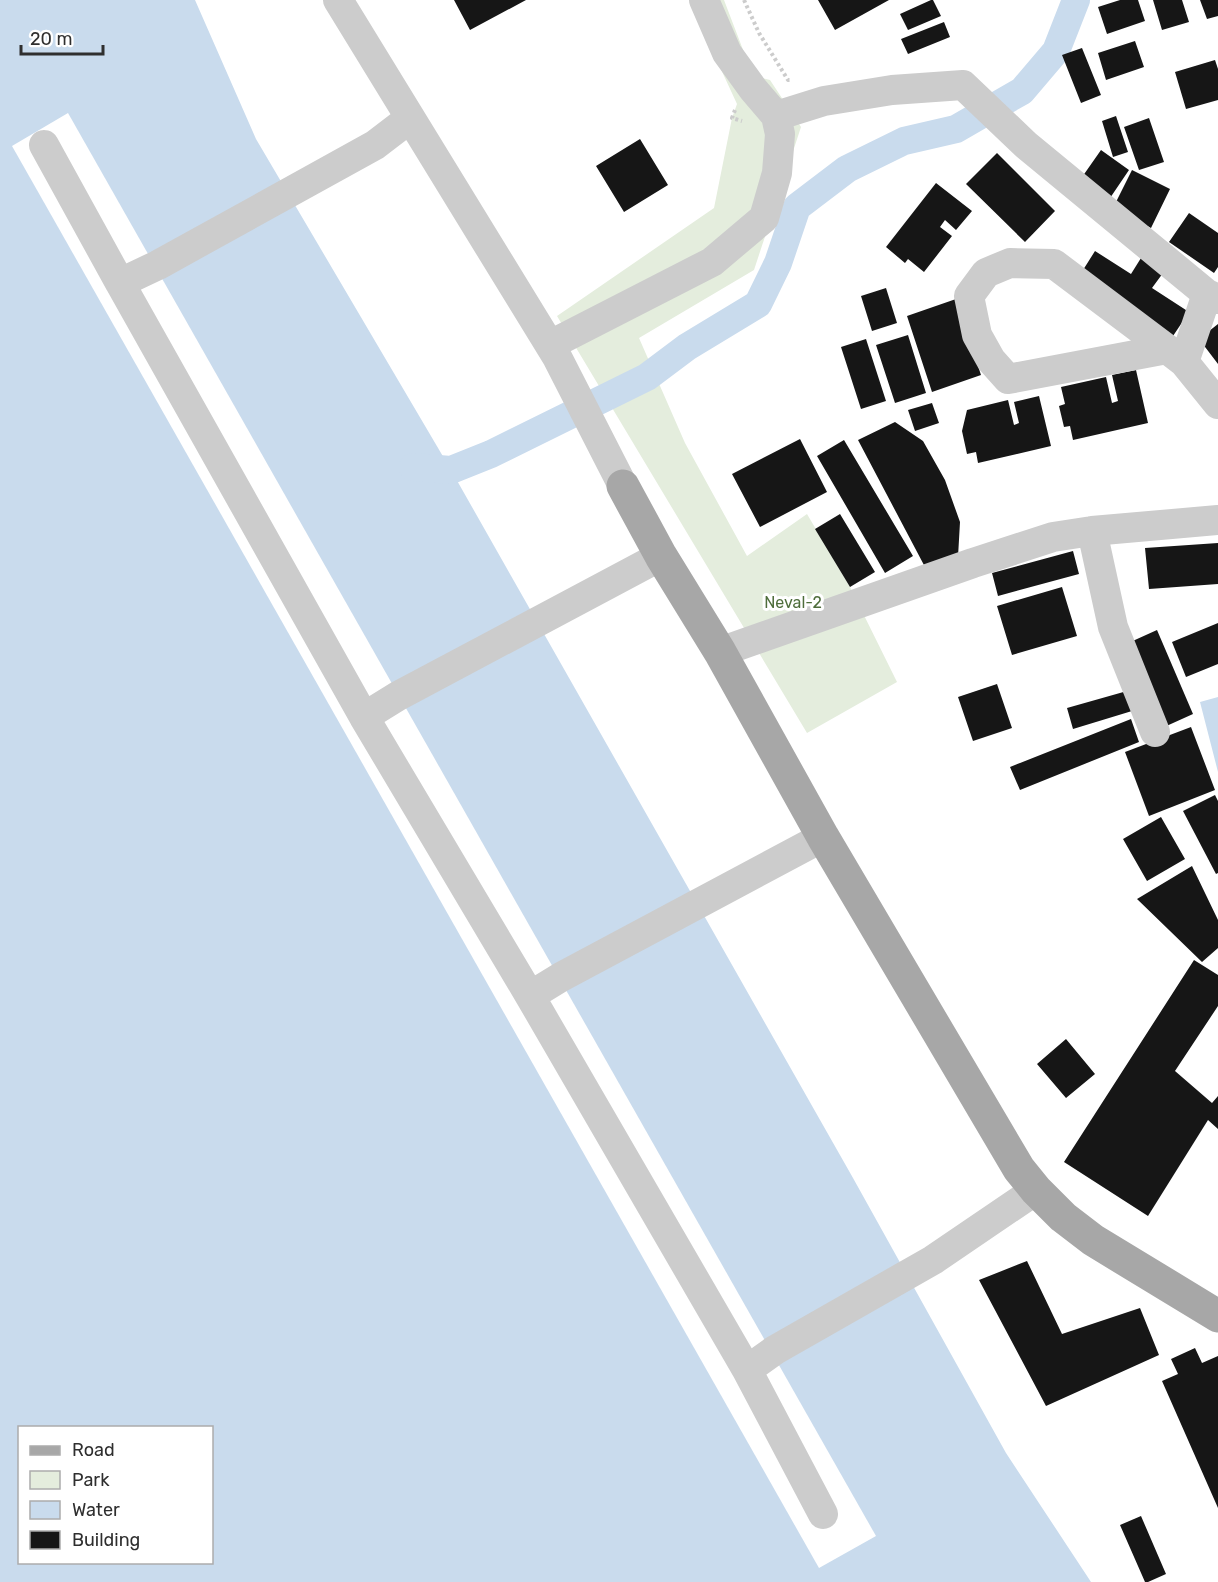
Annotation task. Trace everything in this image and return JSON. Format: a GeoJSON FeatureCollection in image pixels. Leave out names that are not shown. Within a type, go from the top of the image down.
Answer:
{"type":"FeatureCollection","features":[{"type":"Feature","properties":{"kind":"main road"},"geometry":{"type":"LineString","coordinates":[[623,486],[661,556],[720,652],[823,837],[1019,1169],[1063,1217],[1093,1240],[1218,1316]]}},
{"type":"Feature","properties":{"kind":"street"},"geometry":{"type":"LineString","coordinates":[[338,0],[409,119],[554,351],[623,486]]}},
{"type":"Feature","properties":{"kind":"street"},"geometry":{"type":"LineString","coordinates":[[554,351],[712,262],[764,218],[777,172],[780,134],[776,116],[753,89],[727,52],[704,0]]}},
{"type":"Feature","properties":{"kind":"street"},"geometry":{"type":"LineString","coordinates":[[776,116],[824,100],[892,90],[963,85],[1026,145],[1213,296],[1175,355],[1008,379],[991,360],[978,335],[969,296],[986,273],[1010,263],[1054,264],[1175,355],[1218,404]]}},
{"type":"Feature","properties":{"kind":"street"},"geometry":{"type":"LineString","coordinates":[[120,283],[158,265],[375,145],[409,119]]}},
{"type":"Feature","properties":{"kind":"street"},"geometry":{"type":"LineString","coordinates":[[44,145],[364,717],[530,996],[747,1370],[823,1514]]}},
{"type":"Feature","properties":{"kind":"street"},"geometry":{"type":"LineString","coordinates":[[720,652],[1053,537],[1092,531],[1218,520]]}},
{"type":"Feature","properties":{"kind":"street"},"geometry":{"type":"LineString","coordinates":[[1092,531],[1113,627],[1155,732]]}},
{"type":"Feature","properties":{"kind":"street"},"geometry":{"type":"LineString","coordinates":[[364,717],[398,696],[661,556]]}},
{"type":"Feature","properties":{"kind":"street"},"geometry":{"type":"LineString","coordinates":[[530,996],[561,977],[823,837]]}},
{"type":"Feature","properties":{"kind":"street"},"geometry":{"type":"LineString","coordinates":[[747,1370],[774,1350],[933,1260],[1036,1190]]}},
{"type":"Feature","properties":{"kind":"path"},"geometry":{"type":"LineString","coordinates":[[744,0],[759,33],[788,80],[799,79]]}},
{"type":"Feature","properties":{"kind":"green space","name":"Neval-2"},"geometry":{"type":"Polygon","coordinates":[[[689,0],[724,0],[753,76],[770,80],[801,127],[754,270],[639,338],[685,443],[747,556],[807,514],[850,587],[897,682],[807,733],[557,316],[714,208],[732,118],[737,104],[689,0]]]}},
{"type":"Feature","properties":{"kind":"water"},"geometry":{"type":"Polygon","coordinates":[[[0,0],[195,0],[256,139],[451,470],[853,1178],[1006,1453],[1091,1582],[0,1582],[0,0]]]}},
{"type":"Feature","properties":{"kind":"water"},"geometry":{"type":"Polygon","coordinates":[[[1218,697],[1218,772],[1200,702],[1218,697]]]}},
{"type":"Feature","properties":{"kind":"pier"},"geometry":{"type":"Polygon","coordinates":[[[68,113],[876,1536],[819,1568],[12,146],[68,113]]]}},
{"type":"Feature","properties":{"kind":"building"},"geometry":{"type":"Polygon","coordinates":[[[454,0],[526,0],[470,30],[454,0]]]}},
{"type":"Feature","properties":{"kind":"building"},"geometry":{"type":"Polygon","coordinates":[[[818,0],[889,0],[835,30],[818,0]]]}},
{"type":"Feature","properties":{"kind":"building"},"geometry":{"type":"Polygon","coordinates":[[[931,0],[941,16],[908,30],[900,14],[931,0]]]}},
{"type":"Feature","properties":{"kind":"building"},"geometry":{"type":"Polygon","coordinates":[[[1120,0],[1138,0],[1145,21],[1107,34],[1098,7],[1120,0]]]}},
{"type":"Feature","properties":{"kind":"building"},"geometry":{"type":"Polygon","coordinates":[[[1153,0],[1182,0],[1189,22],[1162,30],[1153,0]]]}},
{"type":"Feature","properties":{"kind":"building"},"geometry":{"type":"Polygon","coordinates":[[[1200,0],[1218,0],[1218,16],[1207,19],[1200,0]]]}},
{"type":"Feature","properties":{"kind":"building"},"geometry":{"type":"Polygon","coordinates":[[[944,22],[950,37],[908,54],[901,39],[944,22]]]}},
{"type":"Feature","properties":{"kind":"building"},"geometry":{"type":"Polygon","coordinates":[[[1135,41],[1144,67],[1106,80],[1098,53],[1135,41]]]}},
{"type":"Feature","properties":{"kind":"building"},"geometry":{"type":"Polygon","coordinates":[[[1082,48],[1101,95],[1081,103],[1062,55],[1082,48]]]}},
{"type":"Feature","properties":{"kind":"building"},"geometry":{"type":"Polygon","coordinates":[[[1215,60],[1218,69],[1218,100],[1186,109],[1175,72],[1215,60]]]}},
{"type":"Feature","properties":{"kind":"building"},"geometry":{"type":"Polygon","coordinates":[[[1116,116],[1128,152],[1113,157],[1102,121],[1116,116]]]}},
{"type":"Feature","properties":{"kind":"building"},"geometry":{"type":"Polygon","coordinates":[[[1149,118],[1164,162],[1139,170],[1124,127],[1149,118]]]}},
{"type":"Feature","properties":{"kind":"building"},"geometry":{"type":"Polygon","coordinates":[[[640,139],[668,185],[624,212],[596,166],[640,139]]]}},
{"type":"Feature","properties":{"kind":"building"},"geometry":{"type":"Polygon","coordinates":[[[1101,150],[1129,170],[1108,201],[1080,180],[1101,150]]]}},
{"type":"Feature","properties":{"kind":"building"},"geometry":{"type":"Polygon","coordinates":[[[997,153],[1055,211],[1025,242],[966,184],[997,153]]]}},
{"type":"Feature","properties":{"kind":"building"},"geometry":{"type":"Polygon","coordinates":[[[1132,170],[1170,189],[1151,228],[1113,208],[1132,170]]]}},
{"type":"Feature","properties":{"kind":"building"},"geometry":{"type":"Polygon","coordinates":[[[936,183],[972,211],[956,230],[945,220],[940,227],[952,236],[924,272],[908,259],[905,263],[886,247],[936,183]]]}},
{"type":"Feature","properties":{"kind":"building"},"geometry":{"type":"Polygon","coordinates":[[[1189,213],[1218,233],[1218,267],[1214,273],[1169,242],[1189,213]]]}},
{"type":"Feature","properties":{"kind":"building"},"geometry":{"type":"Polygon","coordinates":[[[1095,251],[1131,274],[1141,258],[1163,273],[1152,288],[1189,312],[1171,339],[1078,278],[1095,251]]]}},
{"type":"Feature","properties":{"kind":"building"},"geometry":{"type":"Polygon","coordinates":[[[886,288],[897,323],[872,331],[861,296],[886,288]]]}},
{"type":"Feature","properties":{"kind":"building"},"geometry":{"type":"Polygon","coordinates":[[[956,299],[981,375],[932,392],[907,316],[956,299]]]}},
{"type":"Feature","properties":{"kind":"building"},"geometry":{"type":"Polygon","coordinates":[[[1218,324],[1218,364],[1199,339],[1218,324]]]}},
{"type":"Feature","properties":{"kind":"building"},"geometry":{"type":"Polygon","coordinates":[[[908,335],[926,393],[895,403],[876,345],[908,335]]]}},
{"type":"Feature","properties":{"kind":"building"},"geometry":{"type":"Polygon","coordinates":[[[866,339],[886,401],[861,409],[841,347],[866,339]]]}},
{"type":"Feature","properties":{"kind":"building"},"geometry":{"type":"Polygon","coordinates":[[[1136,370],[1148,423],[1073,440],[1070,426],[1064,427],[1059,406],[1065,404],[1061,387],[1106,377],[1112,403],[1118,401],[1112,375],[1136,370]]]}},
{"type":"Feature","properties":{"kind":"building"},"geometry":{"type":"Polygon","coordinates":[[[1039,396],[1051,446],[978,463],[976,452],[967,454],[962,431],[967,410],[1008,400],[1014,425],[1019,423],[1014,402],[1039,396]]]}},
{"type":"Feature","properties":{"kind":"building"},"geometry":{"type":"Polygon","coordinates":[[[932,403],[939,423],[915,431],[908,410],[932,403]]]}},
{"type":"Feature","properties":{"kind":"building"},"geometry":{"type":"Polygon","coordinates":[[[895,422],[923,441],[945,480],[960,522],[958,557],[925,567],[858,440],[895,422]]]}},
{"type":"Feature","properties":{"kind":"building"},"geometry":{"type":"Polygon","coordinates":[[[800,439],[827,492],[760,527],[732,474],[800,439]]]}},
{"type":"Feature","properties":{"kind":"building"},"geometry":{"type":"Polygon","coordinates":[[[844,440],[913,556],[885,573],[817,456],[844,440]]]}},
{"type":"Feature","properties":{"kind":"building"},"geometry":{"type":"Polygon","coordinates":[[[840,514],[875,572],[850,587],[815,529],[840,514]]]}},
{"type":"Feature","properties":{"kind":"building"},"geometry":{"type":"Polygon","coordinates":[[[1218,543],[1218,584],[1149,589],[1145,548],[1218,543]]]}},
{"type":"Feature","properties":{"kind":"building"},"geometry":{"type":"Polygon","coordinates":[[[1073,551],[1079,574],[998,596],[992,573],[1073,551]]]}},
{"type":"Feature","properties":{"kind":"building"},"geometry":{"type":"Polygon","coordinates":[[[1062,587],[1077,636],[1012,655],[997,606],[1062,587]]]}},
{"type":"Feature","properties":{"kind":"building"},"geometry":{"type":"Polygon","coordinates":[[[1218,623],[1218,664],[1186,677],[1172,642],[1218,623]]]}},
{"type":"Feature","properties":{"kind":"building"},"geometry":{"type":"Polygon","coordinates":[[[1157,630],[1193,714],[1162,728],[1126,644],[1157,630]]]}},
{"type":"Feature","properties":{"kind":"building"},"geometry":{"type":"Polygon","coordinates":[[[997,684],[1012,728],[973,741],[958,697],[997,684]]]}},
{"type":"Feature","properties":{"kind":"building"},"geometry":{"type":"Polygon","coordinates":[[[1127,691],[1132,711],[1073,729],[1067,708],[1127,691]]]}},
{"type":"Feature","properties":{"kind":"building"},"geometry":{"type":"Polygon","coordinates":[[[1131,719],[1139,742],[1020,790],[1010,767],[1131,719]]]}},
{"type":"Feature","properties":{"kind":"building"},"geometry":{"type":"Polygon","coordinates":[[[1191,727],[1215,790],[1149,816],[1125,752],[1191,727]]]}},
{"type":"Feature","properties":{"kind":"building"},"geometry":{"type":"Polygon","coordinates":[[[1215,795],[1218,801],[1218,873],[1216,874],[1183,811],[1215,795]]]}},
{"type":"Feature","properties":{"kind":"building"},"geometry":{"type":"Polygon","coordinates":[[[1161,817],[1185,859],[1147,881],[1123,839],[1161,817]]]}},
{"type":"Feature","properties":{"kind":"building"},"geometry":{"type":"Polygon","coordinates":[[[1192,866],[1218,920],[1218,948],[1202,962],[1137,899],[1192,866]]]}},
{"type":"Feature","properties":{"kind":"building"},"geometry":{"type":"Polygon","coordinates":[[[1194,960],[1218,975],[1218,1006],[1175,1071],[1212,1103],[1218,1096],[1218,1129],[1208,1120],[1148,1216],[1064,1162],[1194,960]]]}},
{"type":"Feature","properties":{"kind":"building"},"geometry":{"type":"Polygon","coordinates":[[[1066,1039],[1095,1074],[1066,1098],[1037,1064],[1066,1039]]]}},
{"type":"Feature","properties":{"kind":"building"},"geometry":{"type":"Polygon","coordinates":[[[1027,1261],[1062,1334],[1140,1308],[1159,1355],[1046,1406],[979,1280],[1027,1261]]]}},
{"type":"Feature","properties":{"kind":"building"},"geometry":{"type":"Polygon","coordinates":[[[1195,1348],[1202,1363],[1218,1356],[1218,1508],[1162,1381],[1178,1374],[1171,1359],[1195,1348]]]}},
{"type":"Feature","properties":{"kind":"building"},"geometry":{"type":"Polygon","coordinates":[[[1141,1516],[1166,1574],[1148,1582],[1145,1582],[1120,1525],[1141,1516]]]}},
{"type":"Feature","properties":{"kind":"waterway"},"geometry":{"type":"LineString","coordinates":[[413,467],[451,470],[491,454],[647,377],[687,347],[758,304],[778,263],[797,207],[847,169],[904,141],[956,129],[1022,91],[1056,51],[1076,0]]}}]}
